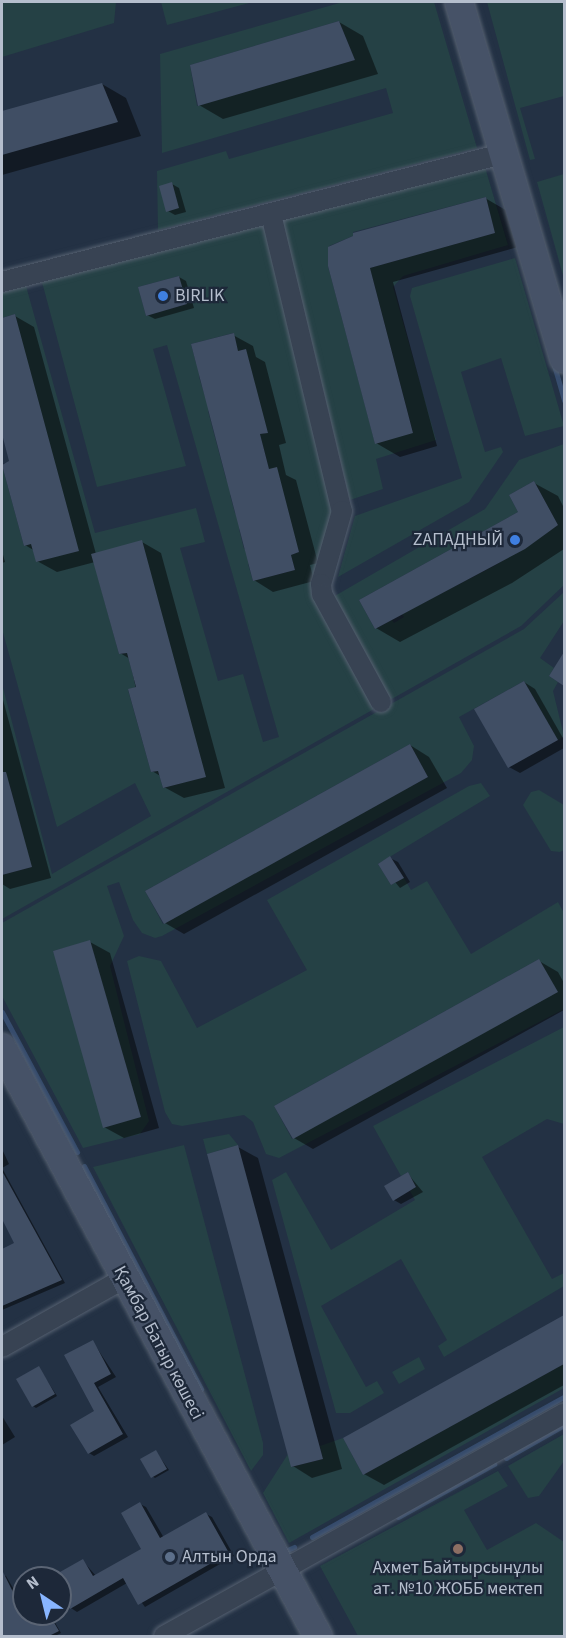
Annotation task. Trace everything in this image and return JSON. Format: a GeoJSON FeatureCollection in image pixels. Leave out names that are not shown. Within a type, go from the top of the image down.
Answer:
{"type":"FeatureCollection","features":[{"type":"Feature","properties":{"kind":"main road"},"geometry":{"type":"LineString","coordinates":[[459,2],[564,359]]}},
{"type":"Feature","properties":{"kind":"main road","name":"Қамбар Батыр көшесі"},"geometry":{"type":"LineString","coordinates":[[2,1048],[123,1279],[279,1569],[318,1636]]}},
{"type":"Feature","properties":{"kind":"street"},"geometry":{"type":"LineString","coordinates":[[2,282],[502,154]]}},
{"type":"Feature","properties":{"kind":"street"},"geometry":{"type":"LineString","coordinates":[[271,214],[342,511],[321,584],[322,594],[381,702]]}},
{"type":"Feature","properties":{"kind":"street"},"geometry":{"type":"LineString","coordinates":[[2,1347],[123,1279]]}},
{"type":"Feature","properties":{"kind":"street"},"geometry":{"type":"LineString","coordinates":[[164,1636],[279,1569],[564,1413]]}},
{"type":"Feature","properties":{"kind":"green space"},"geometry":{"type":"Polygon","coordinates":[[[2,2],[116,2],[114,23],[2,57],[2,2]]]}},
{"type":"Feature","properties":{"kind":"green space"},"geometry":{"type":"Polygon","coordinates":[[[161,2],[253,2],[167,25],[161,2]]]}},
{"type":"Feature","properties":{"kind":"green space"},"geometry":{"type":"Polygon","coordinates":[[[343,2],[434,2],[477,148],[158,230],[157,171],[226,151],[229,159],[393,113],[386,88],[162,153],[160,54],[343,2]],[[339,21],[190,65],[197,106],[355,60],[339,21]]]}},
{"type":"Feature","properties":{"kind":"green space"},"geometry":{"type":"Polygon","coordinates":[[[487,2],[564,2],[564,96],[520,108],[535,159],[530,160],[487,2]]]}},
{"type":"Feature","properties":{"kind":"green space"},"geometry":{"type":"Polygon","coordinates":[[[485,167],[508,245],[403,276],[393,287],[436,440],[376,459],[383,489],[350,500],[282,220],[485,167]],[[486,197],[353,232],[353,236],[329,246],[328,266],[375,443],[413,432],[370,268],[495,233],[486,197]]]}},
{"type":"Feature","properties":{"kind":"green space"},"geometry":{"type":"Polygon","coordinates":[[[564,174],[564,279],[537,182],[564,174]]]}},
{"type":"Feature","properties":{"kind":"green space"},"geometry":{"type":"Polygon","coordinates":[[[263,224],[332,510],[312,594],[370,700],[333,597],[485,509],[519,460],[564,444],[564,585],[521,626],[2,919],[2,875],[32,867],[15,837],[23,834],[9,782],[2,784],[2,684],[52,874],[151,816],[135,783],[57,827],[2,629],[2,465],[24,546],[31,544],[15,314],[2,318],[2,293],[26,286],[95,533],[196,508],[205,542],[180,548],[218,681],[243,674],[263,742],[279,737],[167,345],[153,349],[186,466],[97,487],[42,282],[263,224]],[[179,276],[138,287],[146,316],[187,304],[179,276]],[[233,333],[191,344],[196,363],[204,362],[199,377],[205,396],[217,409],[208,411],[226,479],[238,492],[230,495],[235,513],[247,527],[239,529],[244,549],[253,547],[256,561],[248,564],[253,581],[295,570],[291,555],[299,552],[269,469],[260,434],[267,433],[245,349],[238,351],[233,333]],[[534,481],[509,495],[518,512],[359,600],[375,629],[392,620],[394,623],[404,617],[402,614],[496,565],[558,525],[534,481]],[[96,570],[119,654],[127,653],[136,687],[128,690],[151,772],[158,771],[163,788],[205,777],[96,570]]]}},
{"type":"Feature","properties":{"kind":"green space"},"geometry":{"type":"Polygon","coordinates":[[[515,258],[564,426],[525,436],[501,358],[461,372],[485,452],[501,447],[503,452],[469,502],[338,577],[355,516],[462,478],[410,296],[412,288],[515,258]]]}},
{"type":"Feature","properties":{"kind":"green space"},"geometry":{"type":"Polygon","coordinates":[[[564,592],[564,621],[540,658],[554,668],[549,676],[558,682],[553,691],[564,736],[558,740],[524,681],[459,717],[474,746],[472,760],[461,773],[162,936],[155,938],[142,933],[133,920],[119,882],[107,886],[124,936],[110,966],[149,1121],[140,1134],[83,1148],[2,996],[2,923],[524,629],[564,592]],[[410,744],[145,891],[163,924],[401,792],[410,784],[412,786],[428,777],[410,744]],[[90,941],[53,951],[141,1117],[90,941]]]}},
{"type":"Feature","properties":{"kind":"green space"},"geometry":{"type":"Polygon","coordinates":[[[481,783],[490,796],[378,864],[391,885],[404,878],[411,890],[427,881],[471,954],[558,902],[564,913],[564,1009],[279,1158],[266,1154],[253,1122],[244,1115],[182,1126],[172,1124],[165,1112],[127,961],[139,956],[161,961],[197,1028],[307,970],[267,900],[469,786],[481,783]],[[539,959],[274,1106],[292,1139],[530,1007],[539,959]]]}},
{"type":"Feature","properties":{"kind":"green space"},"geometry":{"type":"Polygon","coordinates":[[[539,790],[564,805],[564,850],[560,852],[551,851],[523,805],[531,792],[539,790]]]}},
{"type":"Feature","properties":{"kind":"green space"},"geometry":{"type":"Polygon","coordinates":[[[564,1027],[564,1124],[547,1119],[482,1157],[552,1279],[564,1273],[564,1286],[444,1357],[438,1346],[447,1340],[401,1259],[321,1306],[366,1387],[377,1381],[384,1393],[350,1413],[336,1413],[272,1180],[286,1172],[331,1250],[415,1200],[410,1191],[416,1187],[408,1172],[401,1176],[373,1126],[564,1027]]]}},
{"type":"Feature","properties":{"kind":"green space"},"geometry":{"type":"Polygon","coordinates":[[[229,1134],[238,1145],[207,1154],[203,1139],[229,1134]]]}},
{"type":"Feature","properties":{"kind":"green space"},"geometry":{"type":"Polygon","coordinates":[[[184,1145],[263,1443],[263,1455],[251,1471],[93,1167],[184,1145]]]}},
{"type":"Feature","properties":{"kind":"green space"},"geometry":{"type":"Polygon","coordinates":[[[419,1357],[425,1369],[399,1384],[392,1372],[419,1357]]]}},
{"type":"Feature","properties":{"kind":"green space"},"geometry":{"type":"Polygon","coordinates":[[[564,1364],[564,1388],[289,1543],[263,1493],[288,1454],[292,1467],[323,1459],[320,1446],[343,1438],[363,1475],[564,1364]]]}},
{"type":"Feature","properties":{"kind":"green space"},"geometry":{"type":"Polygon","coordinates":[[[564,1434],[564,1461],[539,1496],[528,1498],[508,1466],[564,1434]]]}},
{"type":"Feature","properties":{"kind":"green space","name":"Ахмет Байтырсынұлы ат. №10 ЖОББ мектеп"},"geometry":{"type":"Polygon","coordinates":[[[498,1471],[508,1486],[464,1510],[487,1550],[536,1523],[564,1542],[564,1636],[358,1636],[320,1566],[498,1471]]]}},
{"type":"Feature","properties":{"kind":"building"},"geometry":{"type":"Polygon","coordinates":[[[339,21],[355,60],[198,106],[190,65],[339,21]]]}},
{"type":"Feature","properties":{"kind":"building"},"geometry":{"type":"Polygon","coordinates":[[[102,83],[118,122],[2,155],[2,111],[102,83]]]}},
{"type":"Feature","properties":{"kind":"building"},"geometry":{"type":"Polygon","coordinates":[[[172,182],[179,208],[166,212],[159,186],[172,182]]]}},
{"type":"Feature","properties":{"kind":"building"},"geometry":{"type":"Polygon","coordinates":[[[486,197],[495,233],[370,268],[413,433],[375,444],[328,266],[328,247],[353,236],[353,233],[486,197]]]}},
{"type":"Feature","properties":{"kind":"building","name":"BIRLIK"},"geometry":{"type":"Polygon","coordinates":[[[179,276],[187,304],[146,316],[138,287],[179,276]]]}},
{"type":"Feature","properties":{"kind":"building"},"geometry":{"type":"Polygon","coordinates":[[[15,314],[79,551],[36,562],[31,544],[24,546],[2,465],[9,461],[2,434],[2,318],[15,314]]]}},
{"type":"Feature","properties":{"kind":"building"},"geometry":{"type":"Polygon","coordinates":[[[234,333],[238,351],[246,349],[268,433],[260,434],[269,469],[277,467],[299,552],[291,555],[295,570],[253,581],[191,344],[234,333]]]}},
{"type":"Feature","properties":{"kind":"building"},"geometry":{"type":"Polygon","coordinates":[[[534,481],[558,525],[525,549],[375,629],[359,600],[518,512],[509,495],[534,481]]]}},
{"type":"Feature","properties":{"kind":"building"},"geometry":{"type":"Polygon","coordinates":[[[142,540],[206,777],[163,788],[158,771],[151,772],[128,689],[136,687],[127,653],[119,654],[91,554],[142,540]]]}},
{"type":"Feature","properties":{"kind":"building"},"geometry":{"type":"Polygon","coordinates":[[[564,652],[564,686],[549,676],[564,652]]]}},
{"type":"Feature","properties":{"kind":"building"},"geometry":{"type":"Polygon","coordinates":[[[524,681],[558,740],[508,768],[474,709],[524,681]]]}},
{"type":"Feature","properties":{"kind":"building"},"geometry":{"type":"Polygon","coordinates":[[[410,744],[428,777],[164,924],[145,891],[410,744]]]}},
{"type":"Feature","properties":{"kind":"building"},"geometry":{"type":"Polygon","coordinates":[[[2,772],[6,772],[32,867],[2,875],[2,772]]]}},
{"type":"Feature","properties":{"kind":"building"},"geometry":{"type":"Polygon","coordinates":[[[390,856],[404,878],[391,885],[378,864],[390,856]]]}},
{"type":"Feature","properties":{"kind":"building"},"geometry":{"type":"Polygon","coordinates":[[[90,940],[141,1117],[103,1128],[53,951],[90,940]]]}},
{"type":"Feature","properties":{"kind":"building"},"geometry":{"type":"Polygon","coordinates":[[[539,959],[558,992],[293,1139],[274,1106],[539,959]]]}},
{"type":"Feature","properties":{"kind":"building"},"geometry":{"type":"Polygon","coordinates":[[[238,1145],[323,1459],[291,1467],[207,1154],[238,1145]]]}},
{"type":"Feature","properties":{"kind":"building"},"geometry":{"type":"Polygon","coordinates":[[[2,1171],[62,1280],[2,1306],[2,1249],[14,1243],[2,1219],[2,1171]]]}},
{"type":"Feature","properties":{"kind":"building"},"geometry":{"type":"Polygon","coordinates":[[[408,1172],[416,1187],[393,1201],[384,1186],[408,1172]]]}},
{"type":"Feature","properties":{"kind":"building"},"geometry":{"type":"Polygon","coordinates":[[[564,1315],[564,1364],[363,1475],[343,1438],[564,1315]]]}},
{"type":"Feature","properties":{"kind":"building"},"geometry":{"type":"Polygon","coordinates":[[[93,1340],[111,1374],[94,1383],[123,1434],[88,1454],[70,1425],[94,1411],[64,1355],[93,1340]]]}},
{"type":"Feature","properties":{"kind":"building"},"geometry":{"type":"Polygon","coordinates":[[[39,1366],[55,1394],[32,1407],[16,1379],[39,1366]]]}},
{"type":"Feature","properties":{"kind":"building"},"geometry":{"type":"Polygon","coordinates":[[[156,1450],[167,1469],[151,1478],[140,1459],[156,1450]]]}},
{"type":"Feature","properties":{"kind":"building"},"geometry":{"type":"Polygon","coordinates":[[[140,1502],[160,1538],[206,1512],[229,1553],[138,1605],[123,1578],[72,1608],[71,1566],[83,1559],[93,1576],[141,1549],[121,1513],[140,1502]]]}},
{"type":"Feature","properties":{"kind":"building"},"geometry":{"type":"Polygon","coordinates":[[[2,1570],[12,1590],[12,1626],[56,1626],[59,1631],[49,1636],[2,1636],[2,1570]]]}},
{"type":"Feature","properties":{"kind":"waterway"},"geometry":{"type":"LineString","coordinates":[[554,365],[564,401]]}},
{"type":"Feature","properties":{"kind":"waterway"},"geometry":{"type":"LineString","coordinates":[[2,1012],[77,1152]]}},
{"type":"Feature","properties":{"kind":"waterway"},"geometry":{"type":"LineString","coordinates":[[84,1166],[201,1389]]}},
{"type":"Feature","properties":{"kind":"waterway"},"geometry":{"type":"LineString","coordinates":[[312,1537],[564,1397]]}},
{"type":"Feature","properties":{"kind":"waterway"},"geometry":{"type":"LineString","coordinates":[[506,1458],[564,1425]]}},
{"type":"Feature","properties":{"kind":"waterway"},"geometry":{"type":"LineString","coordinates":[[398,1517],[494,1464]]}},
{"type":"Feature","properties":{"kind":"waterway"},"geometry":{"type":"LineString","coordinates":[[284,1548],[285,1551],[294,1547]]}},
{"type":"Feature","properties":{"kind":"place","name":"BIRLIK"},"geometry":{"type":"Point","coordinates":[163,296]}},
{"type":"Feature","properties":{"kind":"place","name":"ZАПАДНЫЙ"},"geometry":{"type":"Point","coordinates":[515,540]}},
{"type":"Feature","properties":{"kind":"place","name":"Ахмет Байтырсынұлы ат. №10 ЖОББ мектеп"},"geometry":{"type":"Point","coordinates":[458,1549]}},
{"type":"Feature","properties":{"kind":"place","name":"Алтын Орда"},"geometry":{"type":"Point","coordinates":[170,1557]}}]}
